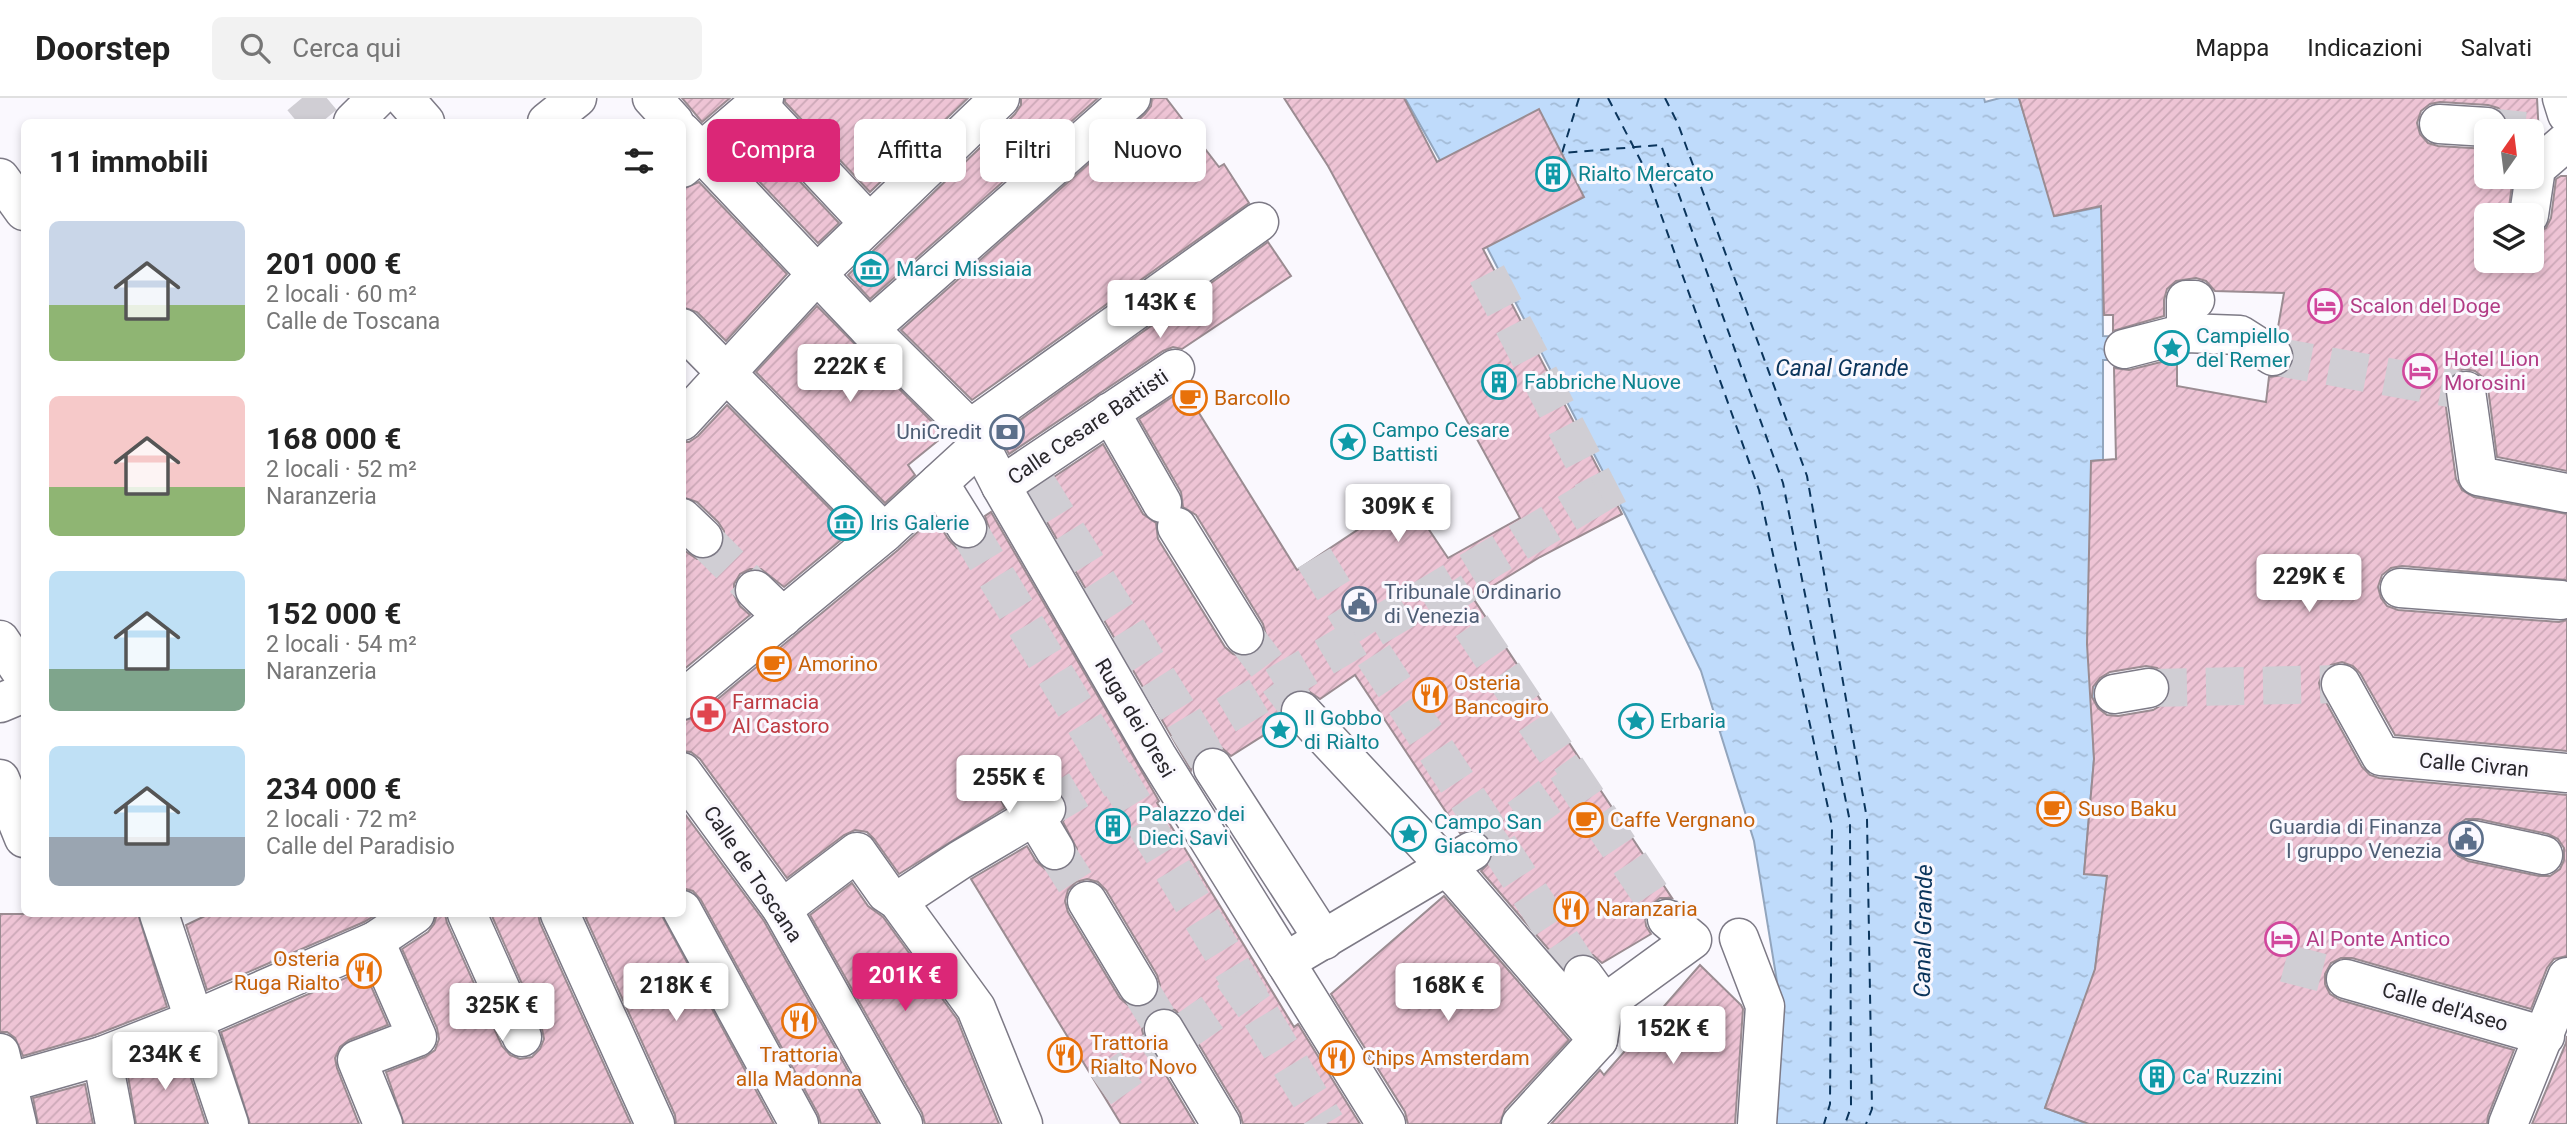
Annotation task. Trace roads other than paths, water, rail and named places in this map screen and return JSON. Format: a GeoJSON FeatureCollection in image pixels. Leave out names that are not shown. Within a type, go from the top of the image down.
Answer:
{"type":"FeatureCollection","features":[{"type":"Feature","properties":{"kind":"street"},"geometry":{"type":"LineString","coordinates":[[356,119],[377,98]]}},
{"type":"Feature","properties":{"kind":"street"},"geometry":{"type":"LineString","coordinates":[[404,98],[422,119]]}},
{"type":"Feature","properties":{"kind":"street"},"geometry":{"type":"LineString","coordinates":[[551,119],[577,98]]}},
{"type":"Feature","properties":{"kind":"street"},"geometry":{"type":"LineString","coordinates":[[652,98],[671,119]]}},
{"type":"Feature","properties":{"kind":"street"},"geometry":{"type":"LineString","coordinates":[[686,417],[817,274],[999,98]]}},
{"type":"Feature","properties":{"kind":"street"},"geometry":{"type":"LineString","coordinates":[[869,329],[1131,98]]}},
{"type":"Feature","properties":{"kind":"street"},"geometry":{"type":"LineString","coordinates":[[2531,203],[2536,168],[2559,130],[2562,98]]}},
{"type":"Feature","properties":{"kind":"street"},"geometry":{"type":"LineString","coordinates":[[689,151],[761,101],[869,223]]}},
{"type":"Feature","properties":{"kind":"street"},"geometry":{"type":"LineString","coordinates":[[2439,124],[2474,126]]}},
{"type":"Feature","properties":{"kind":"street","name":"Ruga dei Oresi"},"geometry":{"type":"LineString","coordinates":[[689,151],[817,274],[975,437],[1022,479],[1153,752],[1386,1124]]}},
{"type":"Feature","properties":{"kind":"street"},"geometry":{"type":"LineString","coordinates":[[0,178],[21,207]]}},
{"type":"Feature","properties":{"kind":"street"},"geometry":{"type":"LineString","coordinates":[[686,698],[884,533],[939,483],[975,437],[1259,222]]}},
{"type":"Feature","properties":{"kind":"street"},"geometry":{"type":"LineString","coordinates":[[2124,349],[2190,316],[2240,335],[2273,356]]}},
{"type":"Feature","properties":{"kind":"street"},"geometry":{"type":"LineString","coordinates":[[686,332],[884,533]]}},
{"type":"Feature","properties":{"kind":"street","name":"Calle Cesare Battisti"},"geometry":{"type":"LineString","coordinates":[[1022,479],[1110,412],[1175,369]]}},
{"type":"Feature","properties":{"kind":"street"},"geometry":{"type":"LineString","coordinates":[[2466,391],[2478,477],[2567,493]]}},
{"type":"Feature","properties":{"kind":"street"},"geometry":{"type":"LineString","coordinates":[[1110,412],[1244,635]]}},
{"type":"Feature","properties":{"kind":"street"},"geometry":{"type":"LineString","coordinates":[[939,483],[967,528]]}},
{"type":"Feature","properties":{"kind":"street"},"geometry":{"type":"LineString","coordinates":[[2400,588],[2561,600]]}},
{"type":"Feature","properties":{"kind":"street"},"geometry":{"type":"LineString","coordinates":[[755,590],[783,617]]}},
{"type":"Feature","properties":{"kind":"street"},"geometry":{"type":"LineString","coordinates":[[0,640],[21,672]]}},
{"type":"Feature","properties":{"kind":"street","name":"Calle Civran"},"geometry":{"type":"LineString","coordinates":[[2341,684],[2382,756],[2567,773]]}},
{"type":"Feature","properties":{"kind":"street"},"geometry":{"type":"LineString","coordinates":[[0,703],[21,693]]}},
{"type":"Feature","properties":{"kind":"street"},"geometry":{"type":"LineString","coordinates":[[1301,711],[1460,867],[1595,1006]]}},
{"type":"Feature","properties":{"kind":"street"},"geometry":{"type":"LineString","coordinates":[[1213,768],[1324,940]]}},
{"type":"Feature","properties":{"kind":"street","name":"Calle de Toscana"},"geometry":{"type":"LineString","coordinates":[[686,777],[782,909],[903,1124]]}},
{"type":"Feature","properties":{"kind":"street"},"geometry":{"type":"LineString","coordinates":[[0,779],[21,832]]}},
{"type":"Feature","properties":{"kind":"street"},"geometry":{"type":"LineString","coordinates":[[1015,783],[1040,812],[1055,850]]}},
{"type":"Feature","properties":{"kind":"street"},"geometry":{"type":"LineString","coordinates":[[892,897],[1040,812]]}},
{"type":"Feature","properties":{"kind":"street"},"geometry":{"type":"LineString","coordinates":[[0,849],[21,840]]}},
{"type":"Feature","properties":{"kind":"street"},"geometry":{"type":"LineString","coordinates":[[2473,840],[2543,855]]}},
{"type":"Feature","properties":{"kind":"street"},"geometry":{"type":"LineString","coordinates":[[782,909],[857,852],[976,1008],[1023,1124]]}},
{"type":"Feature","properties":{"kind":"street"},"geometry":{"type":"LineString","coordinates":[[1285,962],[1460,867]]}},
{"type":"Feature","properties":{"kind":"street"},"geometry":{"type":"LineString","coordinates":[[1087,901],[1138,986]]}},
{"type":"Feature","properties":{"kind":"street"},"geometry":{"type":"LineString","coordinates":[[165,917],[229,1124]]}},
{"type":"Feature","properties":{"kind":"street"},"geometry":{"type":"LineString","coordinates":[[17,1124],[3,1074],[102,1056],[375,941],[411,917]]}},
{"type":"Feature","properties":{"kind":"street"},"geometry":{"type":"LineString","coordinates":[[468,917],[522,1037]]}},
{"type":"Feature","properties":{"kind":"street"},"geometry":{"type":"LineString","coordinates":[[562,917],[655,1124]]}},
{"type":"Feature","properties":{"kind":"street"},"geometry":{"type":"LineString","coordinates":[[686,917],[799,1124]]}},
{"type":"Feature","properties":{"kind":"street"},"geometry":{"type":"LineString","coordinates":[[1521,1124],[1595,1006],[1680,929]]}},
{"type":"Feature","properties":{"kind":"street"},"geometry":{"type":"LineString","coordinates":[[1739,938],[1765,1006],[1757,1124]]}},
{"type":"Feature","properties":{"kind":"street"},"geometry":{"type":"LineString","coordinates":[[375,941],[417,1037],[357,1060],[383,1124]]}},
{"type":"Feature","properties":{"kind":"street"},"geometry":{"type":"LineString","coordinates":[[2508,1124],[2567,977]]}},
{"type":"Feature","properties":{"kind":"street","name":"Calle del'Aseo"},"geometry":{"type":"LineString","coordinates":[[2346,979],[2545,1036]]}},
{"type":"Feature","properties":{"kind":"street"},"geometry":{"type":"LineString","coordinates":[[1169,1038],[1222,1124]]}},
{"type":"Feature","properties":{"kind":"street"},"geometry":{"type":"LineString","coordinates":[[102,1056],[115,1124]]}},
{"type":"Feature","properties":{"kind":"water","name":"Canal Grande"},"geometry":{"type":"Polygon","coordinates":[[[1405,98],[1984,98],[1985,102],[2000,98],[2019,98],[2055,216],[2100,207],[2295,201],[2474,257],[2474,273],[2544,273],[2544,271],[2567,289],[2102,240],[2103,336],[2123,337],[2124,360],[2103,360],[2103,460],[2091,461],[2092,685],[2107,682],[2109,707],[2092,709],[2094,759],[2084,873],[2138,879],[2131,939],[2099,935],[2094,978],[2045,1108],[2089,1124],[1773,1124],[1780,1000],[1754,841],[1701,671],[1627,518],[1463,201],[1405,98]]]}},
{"type":"Feature","properties":{"kind":"tunnel"},"geometry":{"type":"LineString","coordinates":[[302,98],[320,119]]}},
{"type":"Feature","properties":{"kind":"tunnel"},"geometry":{"type":"LineString","coordinates":[[1487,274],[1613,518]]}},
{"type":"Feature","properties":{"kind":"tunnel"},"geometry":{"type":"LineString","coordinates":[[2273,356],[2466,391]]}},
{"type":"Feature","properties":{"kind":"tunnel"},"geometry":{"type":"LineString","coordinates":[[1037,484],[1213,768]]}},
{"type":"Feature","properties":{"kind":"tunnel"},"geometry":{"type":"LineString","coordinates":[[1600,494],[1445,586],[1667,919]]}},
{"type":"Feature","properties":{"kind":"tunnel"},"geometry":{"type":"LineString","coordinates":[[967,528],[1326,1124]]}},
{"type":"Feature","properties":{"kind":"tunnel"},"geometry":{"type":"LineString","coordinates":[[703,538],[755,590]]}},
{"type":"Feature","properties":{"kind":"tunnel"},"geometry":{"type":"LineString","coordinates":[[1314,558],[1362,637],[1583,975]]}},
{"type":"Feature","properties":{"kind":"tunnel"},"geometry":{"type":"LineString","coordinates":[[1177,744],[1445,586]]}},
{"type":"Feature","properties":{"kind":"tunnel"},"geometry":{"type":"LineString","coordinates":[[1244,635],[1295,703]]}},
{"type":"Feature","properties":{"kind":"tunnel"},"geometry":{"type":"LineString","coordinates":[[2149,688],[2341,684]]}},
{"type":"Feature","properties":{"kind":"tunnel"},"geometry":{"type":"LineString","coordinates":[[1046,809],[1129,760]]}},
{"type":"Feature","properties":{"kind":"tunnel"},"geometry":{"type":"LineString","coordinates":[[1472,851],[1587,770]]}},
{"type":"Feature","properties":{"kind":"tunnel"},"geometry":{"type":"LineString","coordinates":[[1055,850],[1087,901]]}},
{"type":"Feature","properties":{"kind":"tunnel"},"geometry":{"type":"LineString","coordinates":[[1181,1034],[1285,962]]}},
{"type":"Feature","properties":{"kind":"tunnel"},"geometry":{"type":"LineString","coordinates":[[2285,963],[2346,979]]}},
{"type":"Feature","properties":{"kind":"tunnel"},"geometry":{"type":"LineString","coordinates":[[1138,986],[1164,1029]]}},
{"type":"Feature","properties":{"kind":"tunnel"},"geometry":{"type":"LineString","coordinates":[[1100,1089],[1159,1047]]}},
{"type":"Feature","properties":{"kind":"place","name":"Rialto Mercato"},"geometry":{"type":"Point","coordinates":[1553,174]}},
{"type":"Feature","properties":{"kind":"place","name":"Marci Missiaia"},"geometry":{"type":"Point","coordinates":[871,269]}},
{"type":"Feature","properties":{"kind":"place","name":"Scalon del Doge"},"geometry":{"type":"Point","coordinates":[2325,306]}},
{"type":"Feature","properties":{"kind":"place","name":"Campiello del Remer"},"geometry":{"type":"Point","coordinates":[2172,348]}},
{"type":"Feature","properties":{"kind":"place","name":"Hotel Lion Morosini"},"geometry":{"type":"Point","coordinates":[2420,371]}},
{"type":"Feature","properties":{"kind":"place","name":"Fabbriche Nuove"},"geometry":{"type":"Point","coordinates":[1499,382]}},
{"type":"Feature","properties":{"kind":"place","name":"Barcollo"},"geometry":{"type":"Point","coordinates":[1190,398]}},
{"type":"Feature","properties":{"kind":"place","name":"UniCredit"},"geometry":{"type":"Point","coordinates":[1007,432]}},
{"type":"Feature","properties":{"kind":"place","name":"Campo Cesare Battisti"},"geometry":{"type":"Point","coordinates":[1348,442]}},
{"type":"Feature","properties":{"kind":"place","name":"Iris Galerie"},"geometry":{"type":"Point","coordinates":[845,523]}},
{"type":"Feature","properties":{"kind":"place","name":"Tribunale Ordinario di Venezia"},"geometry":{"type":"Point","coordinates":[1359,604]}},
{"type":"Feature","properties":{"kind":"place","name":"Amorino"},"geometry":{"type":"Point","coordinates":[774,664]}},
{"type":"Feature","properties":{"kind":"place","name":"Osteria Bancogiro"},"geometry":{"type":"Point","coordinates":[1430,695]}},
{"type":"Feature","properties":{"kind":"place","name":"Farmacia Al Castoro"},"geometry":{"type":"Point","coordinates":[708,714]}},
{"type":"Feature","properties":{"kind":"place","name":"Erbaria"},"geometry":{"type":"Point","coordinates":[1636,721]}},
{"type":"Feature","properties":{"kind":"place","name":"Il Gobbo di Rialto"},"geometry":{"type":"Point","coordinates":[1280,730]}},
{"type":"Feature","properties":{"kind":"place","name":"Suso Baku"},"geometry":{"type":"Point","coordinates":[2054,809]}},
{"type":"Feature","properties":{"kind":"place","name":"Caffe Vergnano"},"geometry":{"type":"Point","coordinates":[1586,820]}},
{"type":"Feature","properties":{"kind":"place","name":"Palazzo dei Dieci Savi"},"geometry":{"type":"Point","coordinates":[1113,826]}},
{"type":"Feature","properties":{"kind":"place","name":"Campo San Giacomo"},"geometry":{"type":"Point","coordinates":[1409,834]}},
{"type":"Feature","properties":{"kind":"place","name":"Guardia di Finanza I gruppo Venezia"},"geometry":{"type":"Point","coordinates":[2466,839]}},
{"type":"Feature","properties":{"kind":"place","name":"Naranzaria"},"geometry":{"type":"Point","coordinates":[1571,909]}},
{"type":"Feature","properties":{"kind":"place","name":"Al Ponte Antico"},"geometry":{"type":"Point","coordinates":[2282,939]}},
{"type":"Feature","properties":{"kind":"place","name":"Osteria Ruga Rialto"},"geometry":{"type":"Point","coordinates":[364,971]}},
{"type":"Feature","properties":{"kind":"place","name":"Trattoria alla Madonna"},"geometry":{"type":"Point","coordinates":[799,1021]}},
{"type":"Feature","properties":{"kind":"place","name":"Trattoria Rialto Novo"},"geometry":{"type":"Point","coordinates":[1065,1055]}},
{"type":"Feature","properties":{"kind":"place","name":"Chips Amsterdam"},"geometry":{"type":"Point","coordinates":[1337,1058]}},
{"type":"Feature","properties":{"kind":"place","name":"Ca' Ruzzini"},"geometry":{"type":"Point","coordinates":[2157,1077]}}]}
